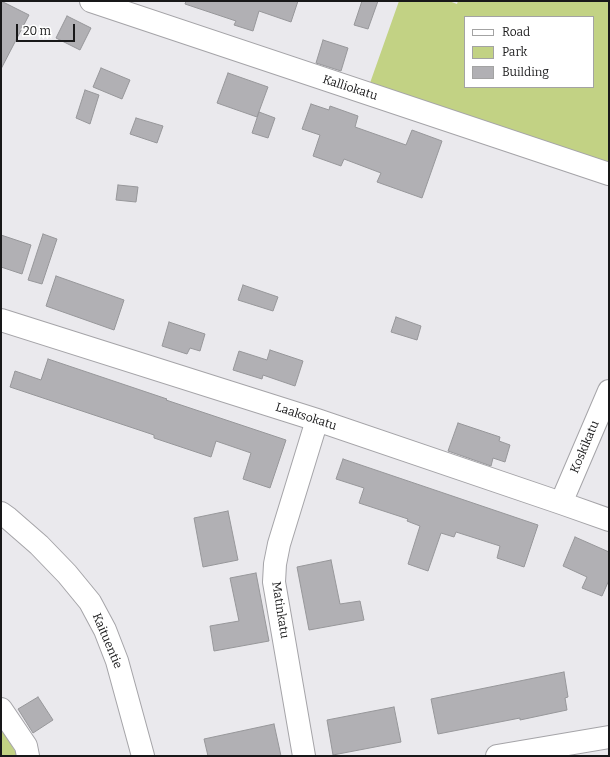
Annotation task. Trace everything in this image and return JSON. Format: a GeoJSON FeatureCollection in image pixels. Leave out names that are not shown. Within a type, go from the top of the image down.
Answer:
{"type":"FeatureCollection","features":[{"type":"Feature","properties":{"kind":"street","name":"Kalliokatu"},"geometry":{"type":"LineString","coordinates":[[91,1],[609,174]]}},
{"type":"Feature","properties":{"kind":"street","name":"Laaksokatu"},"geometry":{"type":"LineString","coordinates":[[1,320],[317,420],[609,520]]}},
{"type":"Feature","properties":{"kind":"street","name":"Koskikatu"},"geometry":{"type":"LineString","coordinates":[[560,503],[609,391]]}},
{"type":"Feature","properties":{"kind":"street","name":"Matinkatu"},"geometry":{"type":"LineString","coordinates":[[304,756],[274,582],[275,564],[279,544],[317,420]]}},
{"type":"Feature","properties":{"kind":"street","name":"Kaituentie"},"geometry":{"type":"LineString","coordinates":[[1,513],[39,545],[67,574],[90,602],[105,630],[117,661],[143,756]]}},
{"type":"Feature","properties":{"kind":"street"},"geometry":{"type":"LineString","coordinates":[[1,709],[26,746],[28,756]]}},
{"type":"Feature","properties":{"kind":"street"},"geometry":{"type":"LineString","coordinates":[[497,756],[609,737]]}},
{"type":"Feature","properties":{"kind":"green space"},"geometry":{"type":"Polygon","coordinates":[[[399,1],[449,1],[457,4],[458,1],[609,1],[609,165],[370,83],[399,1]]]}},
{"type":"Feature","properties":{"kind":"green space"},"geometry":{"type":"Polygon","coordinates":[[[1,729],[17,754],[18,756],[1,756],[1,729]]]}},
{"type":"Feature","properties":{"kind":"building"},"geometry":{"type":"Polygon","coordinates":[[[1,1],[29,15],[1,69],[1,1]]]}},
{"type":"Feature","properties":{"kind":"building"},"geometry":{"type":"Polygon","coordinates":[[[186,1],[298,1],[291,22],[259,11],[253,31],[234,25],[236,21],[185,4],[186,1]]]}},
{"type":"Feature","properties":{"kind":"building"},"geometry":{"type":"Polygon","coordinates":[[[362,1],[378,1],[368,29],[354,25],[362,1]]]}},
{"type":"Feature","properties":{"kind":"building"},"geometry":{"type":"Polygon","coordinates":[[[67,16],[91,28],[80,50],[56,38],[67,16]]]}},
{"type":"Feature","properties":{"kind":"building"},"geometry":{"type":"Polygon","coordinates":[[[323,40],[348,48],[341,71],[316,63],[323,40]]]}},
{"type":"Feature","properties":{"kind":"building"},"geometry":{"type":"Polygon","coordinates":[[[101,68],[130,80],[122,99],[93,87],[101,68]]]}},
{"type":"Feature","properties":{"kind":"building"},"geometry":{"type":"Polygon","coordinates":[[[228,73],[268,87],[257,117],[217,103],[228,73]]]}},
{"type":"Feature","properties":{"kind":"building"},"geometry":{"type":"Polygon","coordinates":[[[85,90],[99,95],[90,124],[76,118],[85,90]]]}},
{"type":"Feature","properties":{"kind":"building"},"geometry":{"type":"Polygon","coordinates":[[[311,104],[329,110],[330,106],[358,116],[355,127],[406,145],[412,130],[442,141],[422,198],[377,182],[381,173],[344,159],[341,166],[313,156],[320,135],[302,129],[311,104]]]}},
{"type":"Feature","properties":{"kind":"building"},"geometry":{"type":"Polygon","coordinates":[[[259,112],[275,118],[268,138],[252,133],[259,112]]]}},
{"type":"Feature","properties":{"kind":"building"},"geometry":{"type":"Polygon","coordinates":[[[136,118],[163,126],[157,143],[130,134],[136,118]]]}},
{"type":"Feature","properties":{"kind":"building"},"geometry":{"type":"Polygon","coordinates":[[[118,185],[138,187],[136,202],[116,200],[118,185]]]}},
{"type":"Feature","properties":{"kind":"building"},"geometry":{"type":"Polygon","coordinates":[[[43,234],[57,239],[42,284],[28,280],[43,234]]]}},
{"type":"Feature","properties":{"kind":"building"},"geometry":{"type":"Polygon","coordinates":[[[1,235],[31,245],[22,274],[1,267],[1,235]]]}},
{"type":"Feature","properties":{"kind":"building"},"geometry":{"type":"Polygon","coordinates":[[[56,276],[124,300],[114,330],[46,306],[56,276]]]}},
{"type":"Feature","properties":{"kind":"building"},"geometry":{"type":"Polygon","coordinates":[[[243,285],[278,297],[273,311],[238,300],[243,285]]]}},
{"type":"Feature","properties":{"kind":"building"},"geometry":{"type":"Polygon","coordinates":[[[396,317],[421,326],[417,340],[391,332],[396,317]]]}},
{"type":"Feature","properties":{"kind":"building"},"geometry":{"type":"Polygon","coordinates":[[[169,322],[205,334],[200,351],[190,348],[187,354],[162,346],[169,322]]]}},
{"type":"Feature","properties":{"kind":"building"},"geometry":{"type":"Polygon","coordinates":[[[270,350],[303,361],[295,386],[263,375],[262,379],[233,370],[239,351],[267,360],[270,350]]]}},
{"type":"Feature","properties":{"kind":"building"},"geometry":{"type":"Polygon","coordinates":[[[48,359],[286,440],[270,488],[243,479],[251,453],[216,441],[211,457],[154,438],[154,435],[10,387],[15,371],[41,380],[48,359]]]}},
{"type":"Feature","properties":{"kind":"building"},"geometry":{"type":"Polygon","coordinates":[[[458,423],[500,437],[499,441],[510,445],[505,462],[493,458],[491,466],[448,451],[458,423]]]}},
{"type":"Feature","properties":{"kind":"building"},"geometry":{"type":"Polygon","coordinates":[[[343,459],[538,525],[524,567],[497,558],[500,546],[456,532],[454,537],[441,533],[428,571],[408,564],[420,526],[407,521],[408,519],[359,503],[364,488],[336,479],[343,459]]]}},
{"type":"Feature","properties":{"kind":"building"},"geometry":{"type":"Polygon","coordinates":[[[228,511],[238,560],[203,567],[194,518],[228,511]]]}},
{"type":"Feature","properties":{"kind":"building"},"geometry":{"type":"Polygon","coordinates":[[[575,537],[609,552],[609,580],[602,596],[582,588],[587,577],[563,566],[575,537]]]}},
{"type":"Feature","properties":{"kind":"building"},"geometry":{"type":"Polygon","coordinates":[[[331,560],[340,604],[360,601],[364,620],[309,630],[297,567],[331,560]]]}},
{"type":"Feature","properties":{"kind":"building"},"geometry":{"type":"Polygon","coordinates":[[[256,573],[269,641],[214,651],[210,626],[239,621],[230,578],[256,573]]]}},
{"type":"Feature","properties":{"kind":"building"},"geometry":{"type":"Polygon","coordinates":[[[564,672],[568,697],[565,698],[567,710],[520,720],[520,718],[438,734],[431,699],[564,672]]]}},
{"type":"Feature","properties":{"kind":"building"},"geometry":{"type":"Polygon","coordinates":[[[38,697],[53,720],[33,733],[18,709],[38,697]]]}},
{"type":"Feature","properties":{"kind":"building"},"geometry":{"type":"Polygon","coordinates":[[[394,707],[401,742],[333,755],[327,720],[394,707]]]}},
{"type":"Feature","properties":{"kind":"building"},"geometry":{"type":"Polygon","coordinates":[[[274,724],[281,756],[208,756],[204,739],[274,724]]]}}]}
